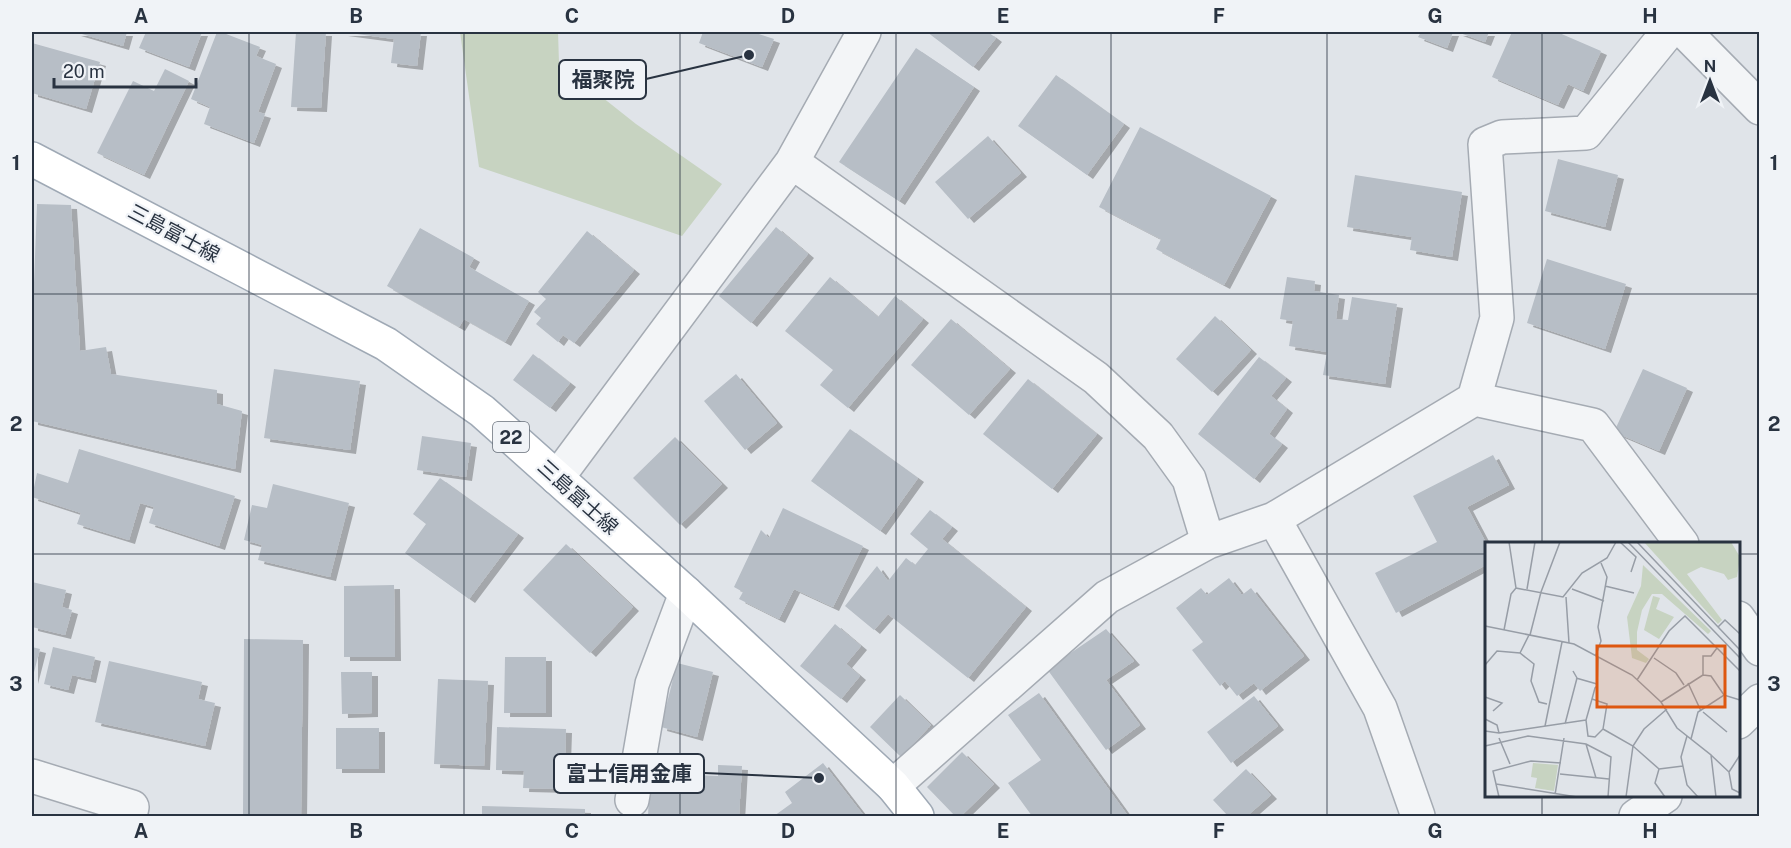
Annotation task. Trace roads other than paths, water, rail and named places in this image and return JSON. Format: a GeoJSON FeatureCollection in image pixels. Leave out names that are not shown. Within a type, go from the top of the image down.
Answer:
{"type":"FeatureCollection","features":[{"type":"Feature","properties":{"kind":"main road","name":"三島富士線"},"geometry":{"type":"LineString","coordinates":[[32,159],[386,344],[482,411],[686,593],[893,786],[918,816]]}},
{"type":"Feature","properties":{"kind":"street"},"geometry":{"type":"LineString","coordinates":[[557,478],[792,162],[864,32]]}},
{"type":"Feature","properties":{"kind":"street"},"geometry":{"type":"LineString","coordinates":[[893,786],[1107,597],[1208,542],[1274,519],[1474,399],[1497,318],[1485,144],[1502,137],[1586,133],[1668,32]]}},
{"type":"Feature","properties":{"kind":"street"},"geometry":{"type":"LineString","coordinates":[[1685,32],[1760,108]]}},
{"type":"Feature","properties":{"kind":"street"},"geometry":{"type":"LineString","coordinates":[[792,162],[1104,385],[1158,436],[1189,479],[1208,542]]}},
{"type":"Feature","properties":{"kind":"street"},"geometry":{"type":"LineString","coordinates":[[1474,399],[1593,425],[1681,542]]}},
{"type":"Feature","properties":{"kind":"street"},"geometry":{"type":"LineString","coordinates":[[1274,519],[1380,708],[1418,816]]}},
{"type":"Feature","properties":{"kind":"street"},"geometry":{"type":"LineString","coordinates":[[632,800],[652,684],[686,593]]}},
{"type":"Feature","properties":{"kind":"street"},"geometry":{"type":"LineString","coordinates":[[1740,621],[1760,649]]}},
{"type":"Feature","properties":{"kind":"street"},"geometry":{"type":"LineString","coordinates":[[1740,720],[1760,701]]}},
{"type":"Feature","properties":{"kind":"street"},"geometry":{"type":"LineString","coordinates":[[32,776],[132,807],[130,816]]}},
{"type":"Feature","properties":{"kind":"street"},"geometry":{"type":"LineString","coordinates":[[1636,816],[1662,797]]}},
{"type":"Feature","properties":{"kind":"place","name":"福聚院"},"geometry":{"type":"Point","coordinates":[749,55]}},
{"type":"Feature","properties":{"kind":"place","name":"富士信用金庫"},"geometry":{"type":"Point","coordinates":[819,778]}}]}
